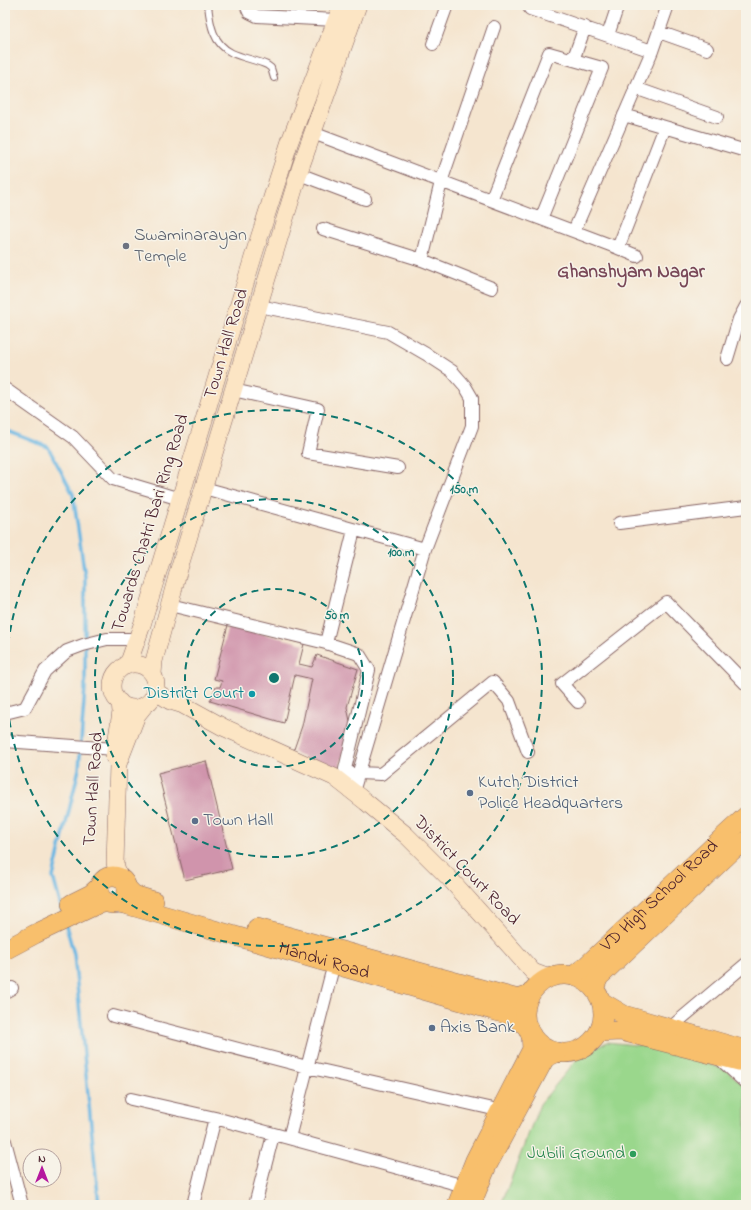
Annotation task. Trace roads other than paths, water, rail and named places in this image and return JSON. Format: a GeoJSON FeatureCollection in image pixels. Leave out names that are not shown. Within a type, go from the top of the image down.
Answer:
{"type":"FeatureCollection","features":[{"type":"Feature","properties":{"kind":"main road","name":"VD High School Road"},"geometry":{"type":"LineString","coordinates":[[573,976],[588,966],[746,817]]}},
{"type":"Feature","properties":{"kind":"main road","name":"VD High School Road"},"geometry":{"type":"LineString","coordinates":[[598,995],[599,977],[733,850],[746,841]]}},
{"type":"Feature","properties":{"kind":"main road"},"geometry":{"type":"LineString","coordinates":[[5,936],[33,928],[108,892]]}},
{"type":"Feature","properties":{"kind":"main road","name":"Mandvi Road"},"geometry":{"type":"LineString","coordinates":[[108,892],[134,895],[518,999],[537,983]]}},
{"type":"Feature","properties":{"kind":"main road","name":"Mandvi Road"},"geometry":{"type":"LineString","coordinates":[[108,892],[128,905],[513,1016],[530,1030]]}},
{"type":"Feature","properties":{"kind":"main road"},"geometry":{"type":"LineString","coordinates":[[5,950],[33,928]]}},
{"type":"Feature","properties":{"kind":"main road"},"geometry":{"type":"LineString","coordinates":[[471,1205],[488,1166],[532,1049],[526,1011],[537,983],[557,976],[573,976],[588,982],[598,995],[624,1015],[746,1050]]}},
{"type":"Feature","properties":{"kind":"main road"},"geometry":{"type":"LineString","coordinates":[[457,1205],[475,1160],[545,1058],[558,1052],[574,1051],[582,1048],[589,1044],[599,1032],[603,1017],[598,995]]}},
{"type":"Feature","properties":{"kind":"main road"},"geometry":{"type":"LineString","coordinates":[[530,1030],[543,1046],[558,1052]]}},
{"type":"Feature","properties":{"kind":"main road"},"geometry":{"type":"LineString","coordinates":[[599,1032],[621,1031],[746,1063]]}},
{"type":"Feature","properties":{"kind":"street"},"geometry":{"type":"LineString","coordinates":[[246,5],[249,12],[257,16],[339,13]]}},
{"type":"Feature","properties":{"kind":"street","name":"Town Hall Road"},"geometry":{"type":"LineString","coordinates":[[153,674],[154,660],[298,174],[358,5]]}},
{"type":"Feature","properties":{"kind":"street"},"geometry":{"type":"LineString","coordinates":[[433,44],[447,5]]}},
{"type":"Feature","properties":{"kind":"street"},"geometry":{"type":"LineString","coordinates":[[531,5],[530,9],[586,27],[652,51]]}},
{"type":"Feature","properties":{"kind":"street"},"geometry":{"type":"LineString","coordinates":[[608,35],[618,5]]}},
{"type":"Feature","properties":{"kind":"street"},"geometry":{"type":"LineString","coordinates":[[574,231],[652,51],[668,5]]}},
{"type":"Feature","properties":{"kind":"street","name":"Towards Chatri Bari Ring Road"},"geometry":{"type":"LineString","coordinates":[[126,666],[137,639],[254,254],[290,141],[339,13]]}},
{"type":"Feature","properties":{"kind":"street"},"geometry":{"type":"LineString","coordinates":[[422,260],[441,182],[494,27]]}},
{"type":"Feature","properties":{"kind":"street"},"geometry":{"type":"LineString","coordinates":[[573,60],[586,27]]}},
{"type":"Feature","properties":{"kind":"street"},"geometry":{"type":"LineString","coordinates":[[659,32],[707,49]]}},
{"type":"Feature","properties":{"kind":"street"},"geometry":{"type":"LineString","coordinates":[[491,200],[549,53],[602,68],[541,219]]}},
{"type":"Feature","properties":{"kind":"street"},"geometry":{"type":"LineString","coordinates":[[635,88],[717,117]]}},
{"type":"Feature","properties":{"kind":"street"},"geometry":{"type":"LineString","coordinates":[[624,115],[746,151]]}},
{"type":"Feature","properties":{"kind":"street"},"geometry":{"type":"LineString","coordinates":[[618,248],[665,127]]}},
{"type":"Feature","properties":{"kind":"street"},"geometry":{"type":"LineString","coordinates":[[313,133],[637,256]]}},
{"type":"Feature","properties":{"kind":"street"},"geometry":{"type":"LineString","coordinates":[[298,174],[365,199]]}},
{"type":"Feature","properties":{"kind":"street"},"geometry":{"type":"LineString","coordinates":[[322,229],[422,260],[492,288]]}},
{"type":"Feature","properties":{"kind":"street"},"geometry":{"type":"LineString","coordinates":[[259,306],[388,332],[452,371],[465,386],[472,398],[472,426],[425,549],[359,786]]}},
{"type":"Feature","properties":{"kind":"street"},"geometry":{"type":"LineString","coordinates":[[727,358],[743,321],[746,306]]}},
{"type":"Feature","properties":{"kind":"street"},"geometry":{"type":"LineString","coordinates":[[5,389],[73,437],[113,479],[180,499]]}},
{"type":"Feature","properties":{"kind":"street"},"geometry":{"type":"LineString","coordinates":[[233,390],[318,409],[308,453],[398,468]]}},
{"type":"Feature","properties":{"kind":"street"},"geometry":{"type":"LineString","coordinates":[[204,488],[425,549]]}},
{"type":"Feature","properties":{"kind":"street"},"geometry":{"type":"LineString","coordinates":[[619,523],[746,507]]}},
{"type":"Feature","properties":{"kind":"street"},"geometry":{"type":"LineString","coordinates":[[326,642],[354,530]]}},
{"type":"Feature","properties":{"kind":"street"},"geometry":{"type":"LineString","coordinates":[[578,702],[562,684],[666,602],[746,684]]}},
{"type":"Feature","properties":{"kind":"street"},"geometry":{"type":"LineString","coordinates":[[170,605],[326,642],[359,654],[369,670],[345,769],[359,786]]}},
{"type":"Feature","properties":{"kind":"street"},"geometry":{"type":"LineString","coordinates":[[5,713],[25,708],[44,671],[67,651],[107,639],[137,639]]}},
{"type":"Feature","properties":{"kind":"street"},"geometry":{"type":"LineString","coordinates":[[132,664],[144,666],[153,674],[155,680],[150,699],[132,707],[120,702],[113,692],[112,686],[116,674],[120,669],[126,666],[132,664]]}},
{"type":"Feature","properties":{"kind":"street"},"geometry":{"type":"LineString","coordinates":[[359,786],[381,774],[493,682],[509,700],[528,752]]}},
{"type":"Feature","properties":{"kind":"street","name":"Town Hall Road"},"geometry":{"type":"LineString","coordinates":[[108,892],[115,863],[118,764],[137,715],[150,699]]}},
{"type":"Feature","properties":{"kind":"street","name":"District Court Road"},"geometry":{"type":"LineString","coordinates":[[150,699],[219,735],[359,786],[450,879],[537,983]]}},
{"type":"Feature","properties":{"kind":"street","name":"Town Hall Road"},"geometry":{"type":"LineString","coordinates":[[108,892],[112,765],[121,712],[120,702]]}},
{"type":"Feature","properties":{"kind":"street"},"geometry":{"type":"LineString","coordinates":[[5,741],[115,749]]}},
{"type":"Feature","properties":{"kind":"street"},"geometry":{"type":"LineString","coordinates":[[670,1028],[746,964]]}},
{"type":"Feature","properties":{"kind":"street"},"geometry":{"type":"LineString","coordinates":[[289,1138],[331,975]]}},
{"type":"Feature","properties":{"kind":"street"},"geometry":{"type":"LineString","coordinates":[[113,1016],[307,1067],[507,1114]]}},
{"type":"Feature","properties":{"kind":"street"},"geometry":{"type":"LineString","coordinates":[[717,1056],[746,1083]]}},
{"type":"Feature","properties":{"kind":"street"},"geometry":{"type":"LineString","coordinates":[[131,1099],[215,1118],[457,1184]]}},
{"type":"Feature","properties":{"kind":"street"},"geometry":{"type":"LineString","coordinates":[[193,1205],[215,1118]]}},
{"type":"Feature","properties":{"kind":"street"},"geometry":{"type":"LineString","coordinates":[[255,1205],[273,1135]]}},
{"type":"Feature","properties":{"kind":"street"},"geometry":{"type":"LineString","coordinates":[[5,1141],[22,1205]]}},
{"type":"Feature","properties":{"kind":"lane"},"geometry":{"type":"LineString","coordinates":[[208,5],[210,24],[217,41],[231,53],[268,65],[271,68],[274,78]]}},
{"type":"Feature","properties":{"kind":"waterway"},"geometry":{"type":"LineString","coordinates":[[5,430],[48,447],[73,494],[85,577],[85,687],[79,769],[53,877],[63,914]]}},
{"type":"Feature","properties":{"kind":"waterway"},"geometry":{"type":"LineString","coordinates":[[66,926],[74,954],[99,1205]]}},
{"type":"Feature","properties":{"kind":"place","name":"Swaminarayan Temple"},"geometry":{"type":"Point","coordinates":[126,246]}},
{"type":"Feature","properties":{"kind":"place","name":"District Court"},"geometry":{"type":"Point","coordinates":[252,694]}},
{"type":"Feature","properties":{"kind":"place","name":"Kutch District Police Headquarters"},"geometry":{"type":"Point","coordinates":[470,793]}},
{"type":"Feature","properties":{"kind":"place","name":"Town Hall"},"geometry":{"type":"Point","coordinates":[195,821]}},
{"type":"Feature","properties":{"kind":"place","name":"Axis Bank"},"geometry":{"type":"Point","coordinates":[432,1028]}},
{"type":"Feature","properties":{"kind":"place","name":"Jubili Ground"},"geometry":{"type":"Point","coordinates":[633,1154]}},
{"type":"Feature","properties":{"kind":"district","name":"Ghanshyam Nagar"},"geometry":{"type":"Point","coordinates":[631,272]}}]}
